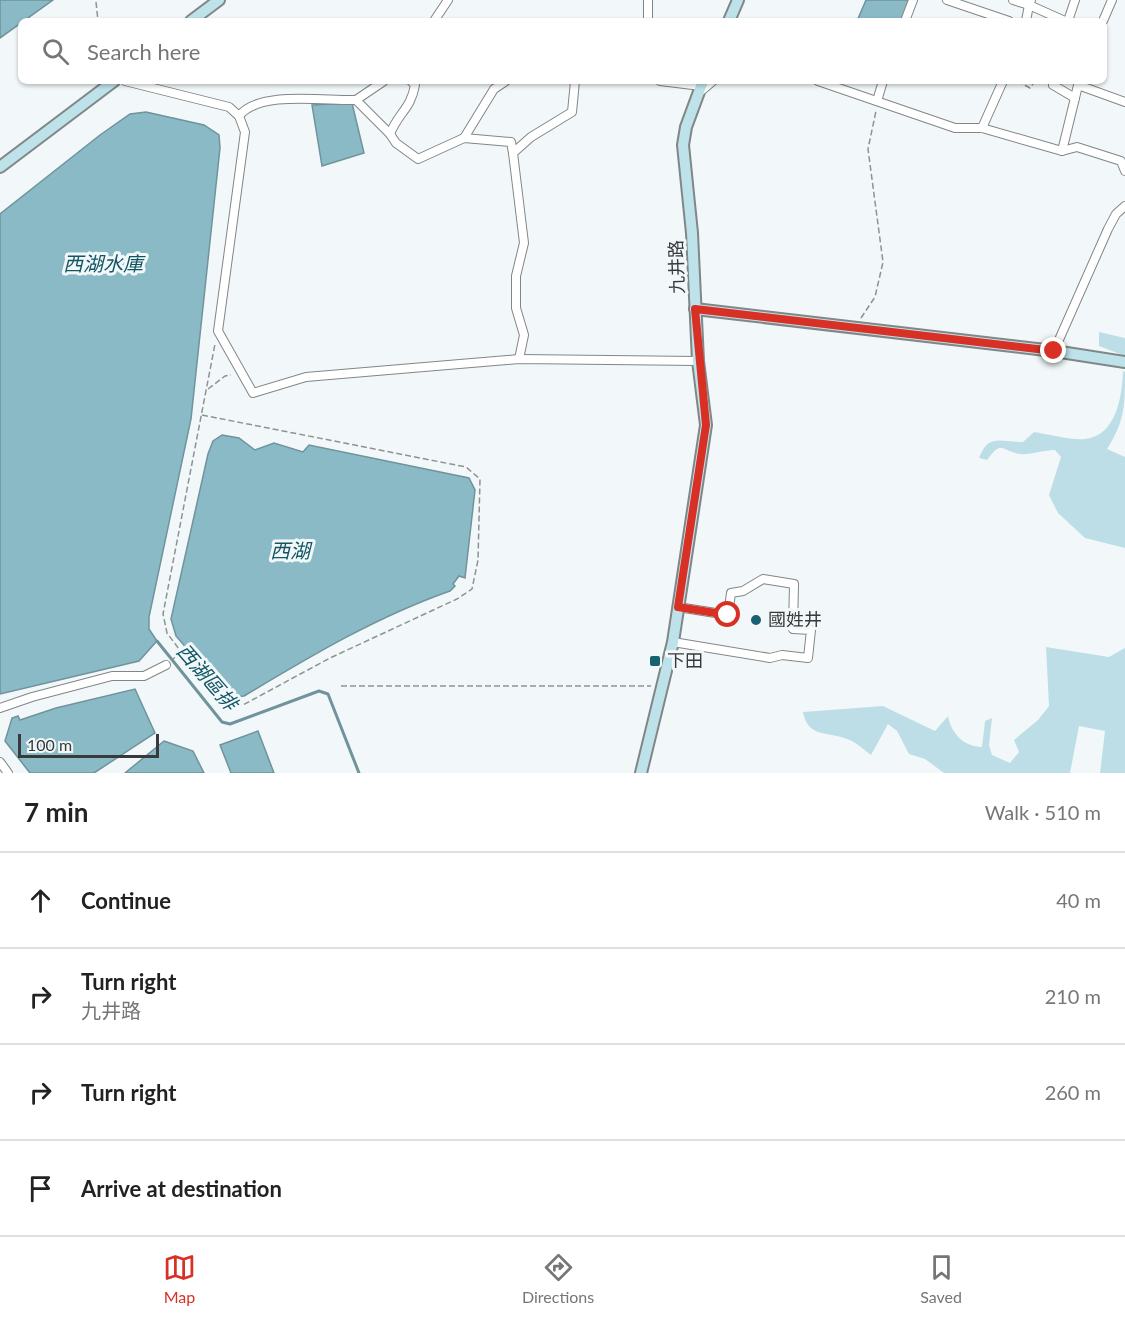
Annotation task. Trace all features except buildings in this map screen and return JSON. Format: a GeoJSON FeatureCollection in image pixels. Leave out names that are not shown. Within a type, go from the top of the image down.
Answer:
{"type":"FeatureCollection","features":[{"type":"Feature","properties":{"kind":"main road"},"geometry":{"type":"LineString","coordinates":[[195,18],[219,0]]}},
{"type":"Feature","properties":{"kind":"main road"},"geometry":{"type":"LineString","coordinates":[[730,18],[738,0]]}},
{"type":"Feature","properties":{"kind":"main road"},"geometry":{"type":"LineString","coordinates":[[0,167],[110,84]]}},
{"type":"Feature","properties":{"kind":"main road","name":"九井路"},"geometry":{"type":"LineString","coordinates":[[641,773],[673,642],[706,425],[698,361],[692,233],[683,145],[701,87]]}},
{"type":"Feature","properties":{"kind":"main road"},"geometry":{"type":"LineString","coordinates":[[695,309],[1054,351],[1125,362]]}},
{"type":"Feature","properties":{"kind":"street"},"geometry":{"type":"LineString","coordinates":[[436,18],[448,0]]}},
{"type":"Feature","properties":{"kind":"street"},"geometry":{"type":"LineString","coordinates":[[648,0],[648,18]]}},
{"type":"Feature","properties":{"kind":"street"},"geometry":{"type":"LineString","coordinates":[[906,18],[914,0]]}},
{"type":"Feature","properties":{"kind":"street"},"geometry":{"type":"LineString","coordinates":[[947,0],[1000,18]]}},
{"type":"Feature","properties":{"kind":"street"},"geometry":{"type":"LineString","coordinates":[[1013,0],[1030,3],[1060,18]]}},
{"type":"Feature","properties":{"kind":"street"},"geometry":{"type":"LineString","coordinates":[[1067,18],[1075,0]]}},
{"type":"Feature","properties":{"kind":"street"},"geometry":{"type":"LineString","coordinates":[[1104,18],[1112,0]]}},
{"type":"Feature","properties":{"kind":"street"},"geometry":{"type":"LineString","coordinates":[[1027,18],[1030,3]]}},
{"type":"Feature","properties":{"kind":"street"},"geometry":{"type":"LineString","coordinates":[[137,84],[229,107],[239,116],[244,132],[218,332],[253,393],[306,376],[519,359],[698,361]]}},
{"type":"Feature","properties":{"kind":"street"},"geometry":{"type":"LineString","coordinates":[[239,116],[245,108],[267,100],[356,100],[380,84]]}},
{"type":"Feature","properties":{"kind":"street"},"geometry":{"type":"LineString","coordinates":[[390,134],[394,123],[412,102],[414,84]]}},
{"type":"Feature","properties":{"kind":"street"},"geometry":{"type":"LineString","coordinates":[[464,138],[494,89],[502,84]]}},
{"type":"Feature","properties":{"kind":"street"},"geometry":{"type":"LineString","coordinates":[[513,153],[531,137],[572,112],[575,84]]}},
{"type":"Feature","properties":{"kind":"street"},"geometry":{"type":"LineString","coordinates":[[680,84],[701,87]]}},
{"type":"Feature","properties":{"kind":"street"},"geometry":{"type":"LineString","coordinates":[[827,84],[956,128],[982,128],[1062,152],[1077,147],[1120,161],[1125,171]]}},
{"type":"Feature","properties":{"kind":"street"},"geometry":{"type":"LineString","coordinates":[[878,101],[882,84]]}},
{"type":"Feature","properties":{"kind":"street"},"geometry":{"type":"LineString","coordinates":[[982,128],[1002,84]]}},
{"type":"Feature","properties":{"kind":"street"},"geometry":{"type":"LineString","coordinates":[[1054,84],[1075,98]]}},
{"type":"Feature","properties":{"kind":"street"},"geometry":{"type":"LineString","coordinates":[[1062,152],[1078,85],[1125,102]]}},
{"type":"Feature","properties":{"kind":"street"},"geometry":{"type":"LineString","coordinates":[[356,100],[396,143],[418,159],[464,138],[511,142],[524,243],[516,276],[516,308],[524,335],[519,359]]}},
{"type":"Feature","properties":{"kind":"street"},"geometry":{"type":"LineString","coordinates":[[1054,351],[1108,229],[1116,214],[1125,206]]}},
{"type":"Feature","properties":{"kind":"street"},"geometry":{"type":"LineString","coordinates":[[673,642],[770,658],[782,655],[808,658],[811,630],[794,629],[794,584],[763,579],[743,591],[731,593],[728,615],[678,607]]}},
{"type":"Feature","properties":{"kind":"street"},"geometry":{"type":"LineString","coordinates":[[0,708],[112,676],[144,676],[166,665]]}},
{"type":"Feature","properties":{"kind":"street"},"geometry":{"type":"LineString","coordinates":[[0,762],[9,773]]}},
{"type":"Feature","properties":{"kind":"path"},"geometry":{"type":"LineString","coordinates":[[96,2],[98,18]]}},
{"type":"Feature","properties":{"kind":"path"},"geometry":{"type":"LineString","coordinates":[[854,328],[875,297],[882,262],[868,149],[878,101]]}},
{"type":"Feature","properties":{"kind":"path"},"geometry":{"type":"LineString","coordinates":[[202,415],[466,467],[480,478],[478,560],[472,589],[457,599],[330,658],[241,706],[218,701],[167,633],[162,614],[218,332]]}},
{"type":"Feature","properties":{"kind":"path"},"geometry":{"type":"LineString","coordinates":[[206,391],[225,376],[241,372]]}},
{"type":"Feature","properties":{"kind":"path"},"geometry":{"type":"LineString","coordinates":[[174,658],[181,652]]}},
{"type":"Feature","properties":{"kind":"path"},"geometry":{"type":"LineString","coordinates":[[341,686],[661,686]]}},
{"type":"Feature","properties":{"kind":"shaded area"},"geometry":{"type":"Polygon","coordinates":[[[1099,332],[1125,338],[1125,356],[1099,346],[1099,332]]]}},
{"type":"Feature","properties":{"kind":"shaded area"},"geometry":{"type":"Polygon","coordinates":[[[1123,371],[1125,372],[1125,384],[1123,412],[1107,449],[1125,457],[1125,548],[1085,538],[1058,513],[1049,495],[1061,457],[1055,450],[1020,454],[999,448],[987,460],[979,458],[991,442],[1002,440],[1023,442],[1034,432],[1085,439],[1104,431],[1119,403],[1123,371]]]}},
{"type":"Feature","properties":{"kind":"shaded area"},"geometry":{"type":"Polygon","coordinates":[[[1046,647],[1109,657],[1125,648],[1125,773],[1100,773],[1105,731],[1079,726],[1070,773],[944,773],[925,759],[909,754],[897,731],[888,724],[871,755],[850,740],[814,730],[805,720],[803,712],[883,706],[935,731],[948,716],[959,738],[970,745],[982,747],[985,721],[992,718],[989,745],[992,755],[1010,763],[1019,752],[1014,740],[1038,720],[1049,706],[1046,647]]]}},
{"type":"Feature","properties":{"kind":"water"},"geometry":{"type":"Polygon","coordinates":[[[0,0],[53,0],[28,18],[18,18],[18,25],[0,38],[0,0]]]}},
{"type":"Feature","properties":{"kind":"water"},"geometry":{"type":"Polygon","coordinates":[[[866,0],[908,0],[909,4],[902,18],[858,18],[866,0]]]}},
{"type":"Feature","properties":{"kind":"water"},"geometry":{"type":"Polygon","coordinates":[[[352,103],[364,153],[322,166],[312,105],[352,103]]]}},
{"type":"Feature","properties":{"kind":"water","name":"西湖水庫"},"geometry":{"type":"Polygon","coordinates":[[[146,112],[204,125],[219,135],[220,148],[191,419],[149,617],[149,629],[157,641],[139,661],[0,694],[0,214],[130,114],[146,112]]]}},
{"type":"Feature","properties":{"kind":"water","name":"西湖"},"geometry":{"type":"Polygon","coordinates":[[[222,435],[239,438],[255,450],[274,443],[303,452],[309,445],[469,478],[475,490],[465,578],[459,576],[450,591],[370,625],[244,696],[232,697],[223,691],[176,636],[171,619],[208,454],[213,441],[222,435]]]}},
{"type":"Feature","properties":{"kind":"water"},"geometry":{"type":"Polygon","coordinates":[[[135,689],[155,733],[94,773],[30,773],[5,741],[12,718],[18,716],[20,720],[56,708],[135,689]]]}},
{"type":"Feature","properties":{"kind":"water"},"geometry":{"type":"Polygon","coordinates":[[[258,731],[274,773],[231,773],[220,745],[258,731]]]}},
{"type":"Feature","properties":{"kind":"water"},"geometry":{"type":"Polygon","coordinates":[[[164,741],[193,751],[204,773],[125,773],[164,741]]]}},
{"type":"Feature","properties":{"kind":"waterway","name":"西湖區排"},"geometry":{"type":"LineString","coordinates":[[157,641],[222,722],[230,724],[319,691],[328,694],[359,773]]}},
{"type":"Feature","properties":{"kind":"place","name":"國姓井"},"geometry":{"type":"Point","coordinates":[756,620]}},
{"type":"Feature","properties":{"kind":"place","name":"下田"},"geometry":{"type":"Point","coordinates":[655,661]}},
{"type":"Feature","properties":{"kind":"route"},"geometry":{"type":"LineString","coordinates":[[728,615],[678,607],[706,425],[698,361],[695,309],[1054,351]]}}]}
